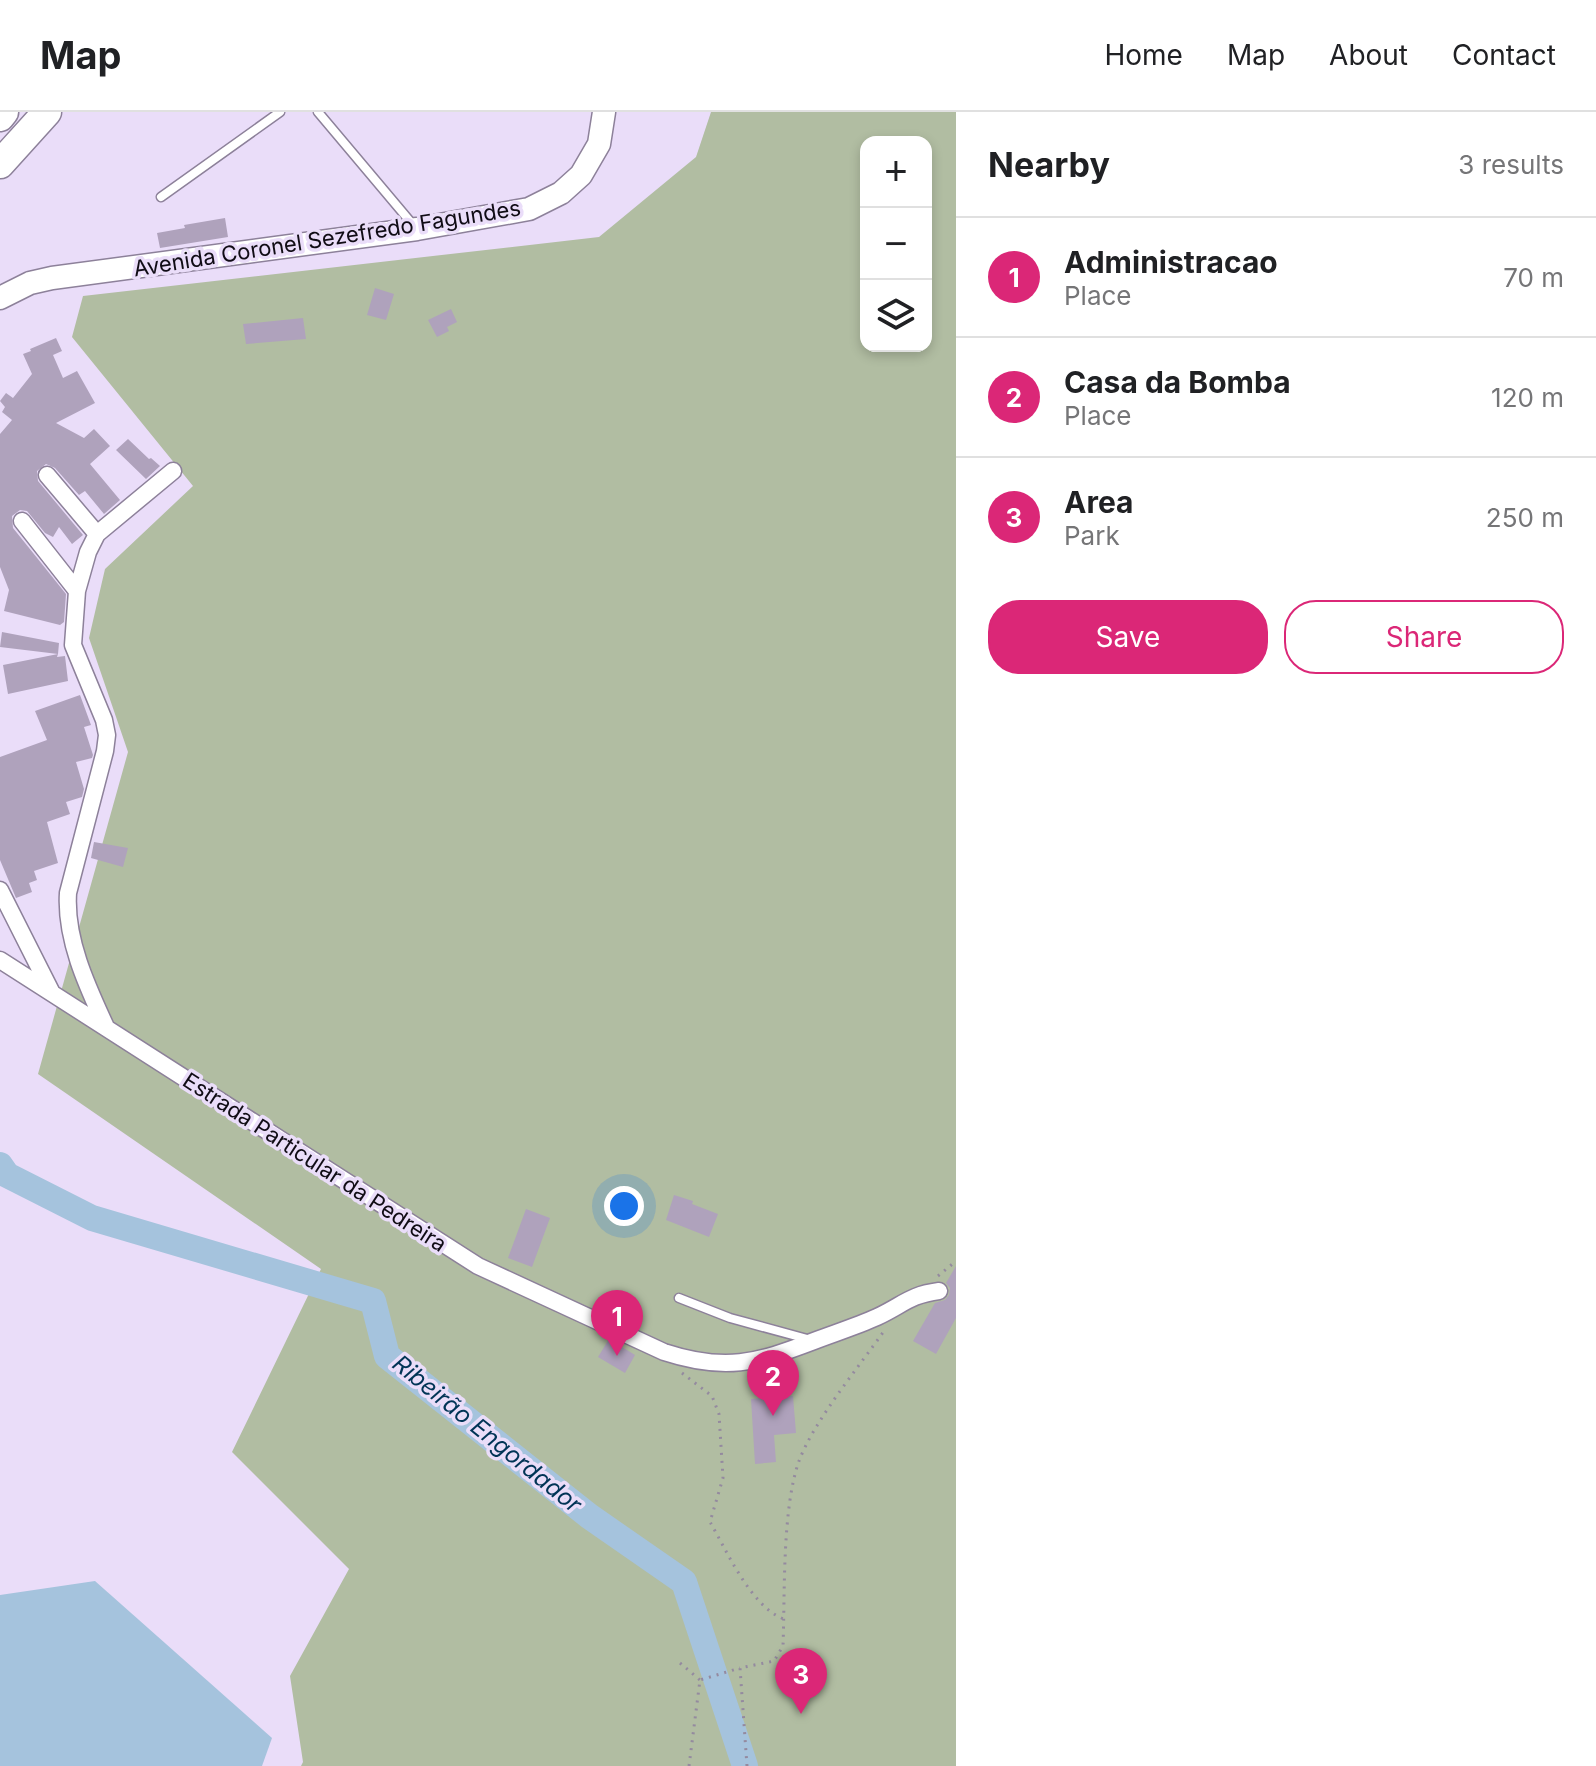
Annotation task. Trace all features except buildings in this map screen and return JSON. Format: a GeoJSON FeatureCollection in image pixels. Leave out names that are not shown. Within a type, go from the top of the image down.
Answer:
{"type":"FeatureCollection","features":[{"type":"Feature","properties":{"kind":"highway"},"geometry":{"type":"LineString","coordinates":[[0,117],[4,112]]}},
{"type":"Feature","properties":{"kind":"highway"},"geometry":{"type":"LineString","coordinates":[[0,164],[47,112]]}},
{"type":"Feature","properties":{"kind":"main road","name":"Avenida Coronel Sezefredo Fagundes"},"geometry":{"type":"LineString","coordinates":[[0,298],[30,283],[52,278],[417,229],[529,209],[561,193],[581,175],[599,144],[604,112]]}},
{"type":"Feature","properties":{"kind":"street"},"geometry":{"type":"LineString","coordinates":[[106,1027],[83,975],[67,910],[68,893],[107,735],[104,720],[73,645],[77,591],[88,552],[97,534],[173,471]]}},
{"type":"Feature","properties":{"kind":"street"},"geometry":{"type":"LineString","coordinates":[[47,475],[97,534]]}},
{"type":"Feature","properties":{"kind":"street"},"geometry":{"type":"LineString","coordinates":[[22,521],[77,591]]}},
{"type":"Feature","properties":{"kind":"street"},"geometry":{"type":"LineString","coordinates":[[0,890],[52,995]]}},
{"type":"Feature","properties":{"kind":"street","name":"Estrada Particular da Pedreira"},"geometry":{"type":"LineString","coordinates":[[0,960],[478,1266],[664,1352],[701,1362],[746,1363],[773,1357],[879,1316],[917,1294],[939,1291]]}},
{"type":"Feature","properties":{"kind":"lane"},"geometry":{"type":"LineString","coordinates":[[161,197],[280,112]]}},
{"type":"Feature","properties":{"kind":"lane"},"geometry":{"type":"LineString","coordinates":[[318,112],[417,229]]}},
{"type":"Feature","properties":{"kind":"lane"},"geometry":{"type":"LineString","coordinates":[[679,1298],[730,1318],[815,1341]]}},
{"type":"Feature","properties":{"kind":"path"},"geometry":{"type":"LineString","coordinates":[[700,1680],[774,1661],[780,1655],[791,1489],[800,1459],[814,1431],[886,1327]]}},
{"type":"Feature","properties":{"kind":"path"},"geometry":{"type":"LineString","coordinates":[[664,1352],[685,1378],[712,1396],[719,1414],[723,1478],[710,1522],[749,1589],[776,1616],[784,1619]]}},
{"type":"Feature","properties":{"kind":"path"},"geometry":{"type":"LineString","coordinates":[[680,1663],[700,1680]]}},
{"type":"Feature","properties":{"kind":"path"},"geometry":{"type":"LineString","coordinates":[[740,1668],[747,1766]]}},
{"type":"Feature","properties":{"kind":"path"},"geometry":{"type":"LineString","coordinates":[[689,1766],[700,1680]]}},
{"type":"Feature","properties":{"kind":"green space"},"geometry":{"type":"Polygon","coordinates":[[[711,112],[956,112],[956,1766],[301,1766],[303,1762],[290,1676],[349,1569],[232,1452],[321,1269],[38,1074],[128,752],[89,638],[105,569],[193,486],[72,337],[83,296],[599,237],[696,157],[711,112]]]}},
{"type":"Feature","properties":{"kind":"water"},"geometry":{"type":"Polygon","coordinates":[[[95,1581],[272,1738],[262,1766],[0,1766],[0,1595],[95,1581]]]}},
{"type":"Feature","properties":{"kind":"waterway","name":"Ribeirão Engordador"},"geometry":{"type":"LineString","coordinates":[[0,1165],[7,1175],[92,1218],[373,1301],[387,1356],[589,1516],[684,1582],[745,1766]]}},
{"type":"Feature","properties":{"kind":"place","name":"Administracao"},"geometry":{"type":"Point","coordinates":[617,1356]}},
{"type":"Feature","properties":{"kind":"place","name":"Casa da Bomba"},"geometry":{"type":"Point","coordinates":[773,1416]}},
{"type":"Feature","properties":{"kind":"place","name":"Area"},"geometry":{"type":"Point","coordinates":[801,1714]}}]}
